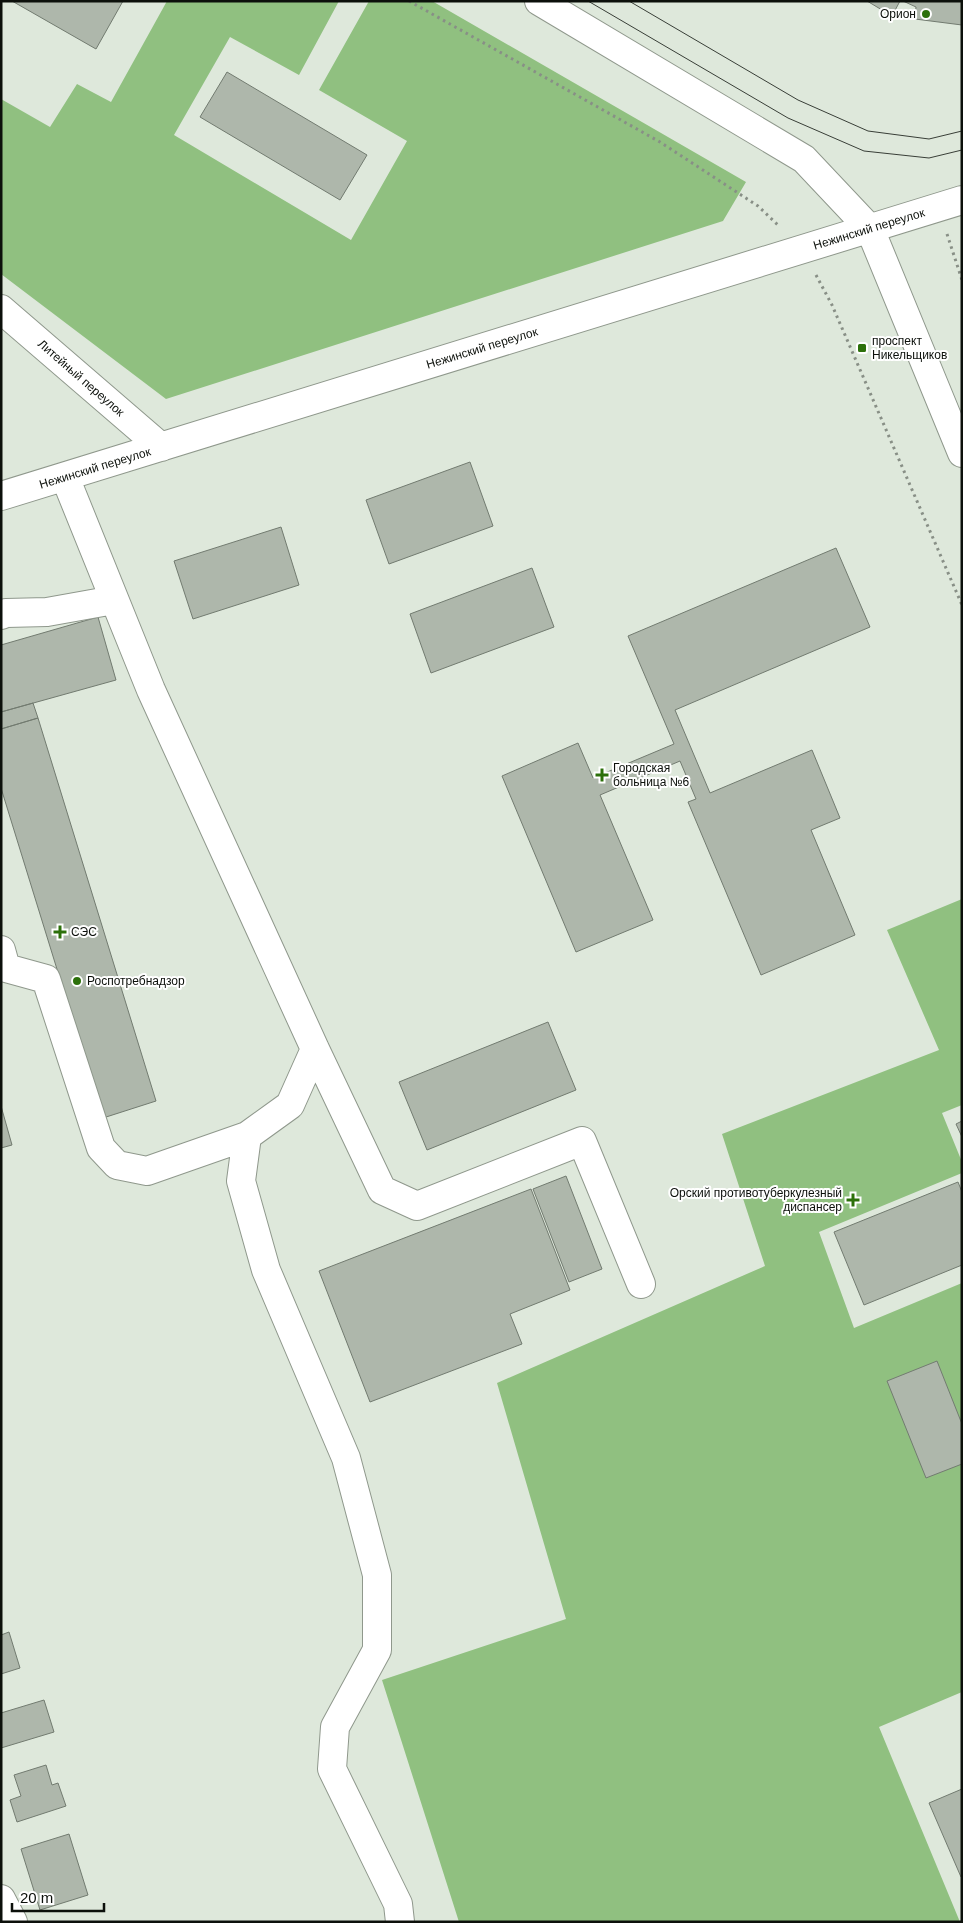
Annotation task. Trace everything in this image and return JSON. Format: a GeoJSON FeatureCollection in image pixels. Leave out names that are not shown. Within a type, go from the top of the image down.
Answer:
{"type":"FeatureCollection","features":[{"type":"Feature","properties":{"kind":"street"},"geometry":{"type":"LineString","coordinates":[[539,1],[804,159],[870,229],[962,453]]}},
{"type":"Feature","properties":{"kind":"street","name":"Нежинский переулок"},"geometry":{"type":"LineString","coordinates":[[1,496],[950,203]]}},
{"type":"Feature","properties":{"kind":"street","name":"Литейный переулок"},"geometry":{"type":"LineString","coordinates":[[1,309],[162,447]]}},
{"type":"Feature","properties":{"kind":"street"},"geometry":{"type":"LineString","coordinates":[[65,477],[151,690],[315,1049],[382,1190],[417,1206],[582,1140],[641,1284]]}},
{"type":"Feature","properties":{"kind":"street"},"geometry":{"type":"LineString","coordinates":[[3,609],[47,612],[114,600]]}},
{"type":"Feature","properties":{"kind":"street"},"geometry":{"type":"LineString","coordinates":[[1,950],[6,968],[46,979],[101,1148],[117,1165],[147,1171],[247,1136],[290,1105],[315,1049]]}},
{"type":"Feature","properties":{"kind":"street"},"geometry":{"type":"LineString","coordinates":[[247,1136],[241,1181],[266,1270],[346,1458],[377,1575],[377,1650],[335,1727],[332,1769],[398,1904],[400,1922]]}},
{"type":"Feature","properties":{"kind":"street"},"geometry":{"type":"LineString","coordinates":[[1,1900],[13,1922]]}},
{"type":"Feature","properties":{"kind":"path"},"geometry":{"type":"LineString","coordinates":[[950,203],[962,280]]}},
{"type":"Feature","properties":{"kind":"green space"},"geometry":{"type":"Polygon","coordinates":[[[167,1],[339,1],[299,75],[230,37],[174,135],[351,240],[407,141],[319,90],[369,1],[432,1],[746,182],[723,221],[166,399],[1,274],[1,99],[50,127],[77,84],[111,102],[167,1]]]}},
{"type":"Feature","properties":{"kind":"green space"},"geometry":{"type":"Polygon","coordinates":[[[962,899],[962,1105],[942,1113],[962,1162],[962,1173],[819,1232],[854,1328],[962,1283],[962,1692],[879,1727],[960,1922],[459,1922],[382,1680],[566,1619],[497,1383],[765,1266],[722,1134],[939,1050],[887,930],[962,899]]]}},
{"type":"Feature","properties":{"kind":"building"},"geometry":{"type":"Polygon","coordinates":[[[12,1],[123,1],[96,49],[12,1]]]}},
{"type":"Feature","properties":{"kind":"building"},"geometry":{"type":"Polygon","coordinates":[[[867,1],[900,1],[892,16],[867,1]]]}},
{"type":"Feature","properties":{"kind":"building"},"geometry":{"type":"Polygon","coordinates":[[[903,1],[962,1],[962,25],[915,19],[916,7],[903,1]]]}},
{"type":"Feature","properties":{"kind":"building"},"geometry":{"type":"Polygon","coordinates":[[[227,72],[367,155],[340,200],[200,117],[227,72]]]}},
{"type":"Feature","properties":{"kind":"building"},"geometry":{"type":"Polygon","coordinates":[[[470,462],[493,526],[389,564],[366,500],[470,462]]]}},
{"type":"Feature","properties":{"kind":"building"},"geometry":{"type":"Polygon","coordinates":[[[281,527],[299,585],[193,619],[174,561],[281,527]]]}},
{"type":"Feature","properties":{"kind":"building"},"geometry":{"type":"Polygon","coordinates":[[[836,548],[870,627],[675,710],[710,793],[812,750],[840,818],[811,830],[855,935],[761,975],[688,802],[696,799],[680,761],[600,795],[653,920],[576,952],[502,776],[578,743],[593,778],[674,744],[628,636],[836,548]]]}},
{"type":"Feature","properties":{"kind":"building"},"geometry":{"type":"Polygon","coordinates":[[[532,568],[554,627],[431,673],[410,614],[532,568]]]}},
{"type":"Feature","properties":{"kind":"building"},"geometry":{"type":"Polygon","coordinates":[[[98,617],[116,680],[1,712],[1,645],[98,617]]]}},
{"type":"Feature","properties":{"kind":"building"},"geometry":{"type":"Polygon","coordinates":[[[33,703],[38,718],[1,729],[1,712],[33,703]]]}},
{"type":"Feature","properties":{"kind":"building"},"geometry":{"type":"Polygon","coordinates":[[[38,718],[156,1101],[103,1118],[1,788],[1,729],[38,718]]]}},
{"type":"Feature","properties":{"kind":"building"},"geometry":{"type":"Polygon","coordinates":[[[548,1022],[576,1090],[427,1150],[399,1082],[548,1022]]]}},
{"type":"Feature","properties":{"kind":"building"},"geometry":{"type":"Polygon","coordinates":[[[1,1106],[12,1145],[1,1148],[1,1106]]]}},
{"type":"Feature","properties":{"kind":"building"},"geometry":{"type":"Polygon","coordinates":[[[962,1121],[962,1137],[956,1124],[962,1121]]]}},
{"type":"Feature","properties":{"kind":"building"},"geometry":{"type":"Polygon","coordinates":[[[566,1176],[602,1269],[569,1282],[533,1189],[566,1176]]]}},
{"type":"Feature","properties":{"kind":"building"},"geometry":{"type":"Polygon","coordinates":[[[958,1182],[962,1192],[962,1265],[864,1305],[834,1232],[958,1182]]]}},
{"type":"Feature","properties":{"kind":"building"},"geometry":{"type":"Polygon","coordinates":[[[531,1189],[570,1290],[510,1314],[522,1344],[370,1402],[319,1271],[531,1189]]]}},
{"type":"Feature","properties":{"kind":"building"},"geometry":{"type":"Polygon","coordinates":[[[937,1361],[962,1424],[962,1464],[926,1478],[887,1381],[937,1361]]]}},
{"type":"Feature","properties":{"kind":"building"},"geometry":{"type":"Polygon","coordinates":[[[9,1632],[20,1668],[1,1674],[1,1635],[9,1632]]]}},
{"type":"Feature","properties":{"kind":"building"},"geometry":{"type":"Polygon","coordinates":[[[44,1700],[54,1732],[1,1748],[1,1713],[44,1700]]]}},
{"type":"Feature","properties":{"kind":"building"},"geometry":{"type":"Polygon","coordinates":[[[46,1765],[52,1785],[58,1783],[66,1806],[17,1822],[10,1800],[21,1796],[14,1775],[46,1765]]]}},
{"type":"Feature","properties":{"kind":"building"},"geometry":{"type":"Polygon","coordinates":[[[962,1789],[962,1877],[961,1877],[929,1803],[962,1789]]]}},
{"type":"Feature","properties":{"kind":"building"},"geometry":{"type":"Polygon","coordinates":[[[69,1834],[88,1895],[40,1910],[21,1849],[69,1834]]]}},
{"type":"Feature","properties":{"kind":"tram line"},"geometry":{"type":"LineString","coordinates":[[588,1],[788,118],[864,151],[929,158],[962,150]]}},
{"type":"Feature","properties":{"kind":"tram line"},"geometry":{"type":"LineString","coordinates":[[629,1],[798,100],[868,131],[929,139],[962,131]]}},
{"type":"Feature","properties":{"kind":"place","name":"Орион"},"geometry":{"type":"Point","coordinates":[926,14]}},
{"type":"Feature","properties":{"kind":"place","name":"проспект Никельщиков"},"geometry":{"type":"Point","coordinates":[862,348]}},
{"type":"Feature","properties":{"kind":"place","name":"Городская больница №6"},"geometry":{"type":"Point","coordinates":[602,775]}},
{"type":"Feature","properties":{"kind":"place","name":"СЭС"},"geometry":{"type":"Point","coordinates":[60,932]}},
{"type":"Feature","properties":{"kind":"place","name":"Роспотребнадзор"},"geometry":{"type":"Point","coordinates":[77,981]}},
{"type":"Feature","properties":{"kind":"place","name":"Орский противотуберкулезный диспансер"},"geometry":{"type":"Point","coordinates":[853,1200]}}]}
